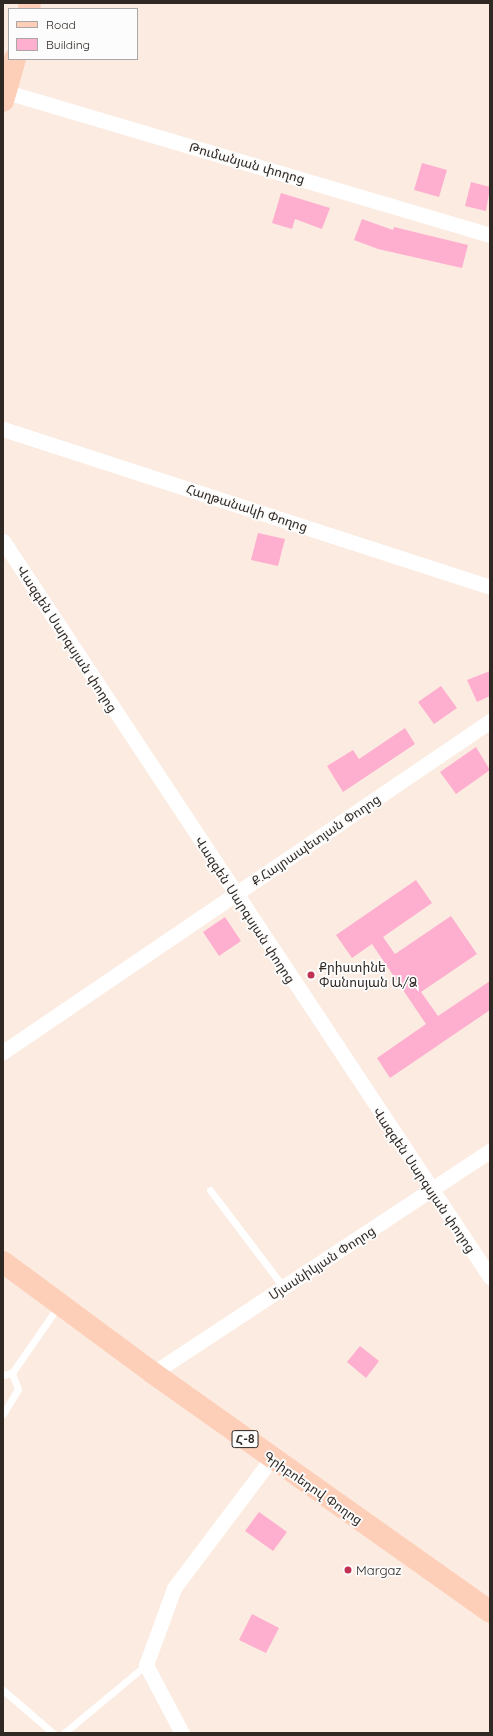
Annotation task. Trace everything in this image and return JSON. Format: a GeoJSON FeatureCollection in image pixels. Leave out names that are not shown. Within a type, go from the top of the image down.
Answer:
{"type":"FeatureCollection","features":[{"type":"Feature","properties":{"kind":"main road"},"geometry":{"type":"LineString","coordinates":[[4,94],[15,60]]}},
{"type":"Feature","properties":{"kind":"main road","name":"Գրիբոեդով Փողոց"},"geometry":{"type":"LineString","coordinates":[[3,1262],[153,1373],[490,1612]]}},
{"type":"Feature","properties":{"kind":"street","name":"Թումանյան փողոց"},"geometry":{"type":"LineString","coordinates":[[4,94],[490,235]]}},
{"type":"Feature","properties":{"kind":"street","name":"Հաղթանակի Փողոց"},"geometry":{"type":"LineString","coordinates":[[3,429],[490,587]]}},
{"type":"Feature","properties":{"kind":"street","name":"Վազգեն Սարգսյան փողոց"},"geometry":{"type":"LineString","coordinates":[[3,541],[235,895],[490,1278]]}},
{"type":"Feature","properties":{"kind":"street","name":"Ք.Հայրապետյան Փողոց"},"geometry":{"type":"LineString","coordinates":[[3,1052],[490,721]]}},
{"type":"Feature","properties":{"kind":"street","name":"Մյասնիկյան Փողոց"},"geometry":{"type":"LineString","coordinates":[[153,1373],[490,1151]]}},
{"type":"Feature","properties":{"kind":"street"},"geometry":{"type":"LineString","coordinates":[[182,1733],[146,1665],[174,1588],[272,1458]]}},
{"type":"Feature","properties":{"kind":"lane"},"geometry":{"type":"LineString","coordinates":[[210,1190],[284,1288]]}},
{"type":"Feature","properties":{"kind":"lane"},"geometry":{"type":"LineString","coordinates":[[3,1375],[12,1373],[60,1304]]}},
{"type":"Feature","properties":{"kind":"lane"},"geometry":{"type":"LineString","coordinates":[[3,1414],[18,1389],[12,1373]]}},
{"type":"Feature","properties":{"kind":"lane"},"geometry":{"type":"LineString","coordinates":[[64,1733],[146,1665]]}},
{"type":"Feature","properties":{"kind":"lane"},"geometry":{"type":"LineString","coordinates":[[3,1690],[53,1733]]}},
{"type":"Feature","properties":{"kind":"building"},"geometry":{"type":"Polygon","coordinates":[[[422,163],[447,170],[439,197],[414,190],[422,163]]]}},
{"type":"Feature","properties":{"kind":"building"},"geometry":{"type":"Polygon","coordinates":[[[471,182],[490,187],[486,211],[465,206],[471,182]]]}},
{"type":"Feature","properties":{"kind":"building"},"geometry":{"type":"Polygon","coordinates":[[[281,193],[330,208],[322,229],[295,219],[292,229],[272,223],[281,193]]]}},
{"type":"Feature","properties":{"kind":"building"},"geometry":{"type":"Polygon","coordinates":[[[362,219],[393,230],[394,227],[468,245],[462,268],[378,249],[354,240],[362,219]]]}},
{"type":"Feature","properties":{"kind":"building"},"geometry":{"type":"Polygon","coordinates":[[[258,533],[285,539],[278,566],[251,560],[258,533]]]}},
{"type":"Feature","properties":{"kind":"building"},"geometry":{"type":"Polygon","coordinates":[[[490,671],[490,696],[477,702],[467,680],[490,671]]]}},
{"type":"Feature","properties":{"kind":"building"},"geometry":{"type":"Polygon","coordinates":[[[441,686],[457,708],[434,724],[418,702],[441,686]]]}},
{"type":"Feature","properties":{"kind":"building"},"geometry":{"type":"Polygon","coordinates":[[[405,728],[415,744],[343,792],[327,766],[353,750],[359,759],[405,728]]]}},
{"type":"Feature","properties":{"kind":"building"},"geometry":{"type":"Polygon","coordinates":[[[476,747],[490,770],[456,794],[440,772],[476,747]]]}},
{"type":"Feature","properties":{"kind":"building"},"geometry":{"type":"Polygon","coordinates":[[[416,880],[432,903],[383,937],[395,954],[451,916],[477,954],[421,992],[438,1016],[490,981],[490,1010],[390,1078],[377,1058],[426,1024],[372,944],[352,958],[336,935],[416,880]]]}},
{"type":"Feature","properties":{"kind":"building"},"geometry":{"type":"Polygon","coordinates":[[[225,917],[241,941],[219,956],[203,932],[225,917]]]}},
{"type":"Feature","properties":{"kind":"building"},"geometry":{"type":"Polygon","coordinates":[[[360,1346],[379,1361],[366,1378],[347,1362],[360,1346]]]}},
{"type":"Feature","properties":{"kind":"building"},"geometry":{"type":"Polygon","coordinates":[[[259,1512],[287,1532],[273,1551],[245,1531],[259,1512]]]}},
{"type":"Feature","properties":{"kind":"building"},"geometry":{"type":"Polygon","coordinates":[[[252,1614],[279,1628],[266,1653],[239,1640],[252,1614]]]}},
{"type":"Feature","properties":{"kind":"place","name":"Քրիստինե Փանոսյան Ա/Ձ"},"geometry":{"type":"Point","coordinates":[311,975]}},
{"type":"Feature","properties":{"kind":"place","name":"Margaz"},"geometry":{"type":"Point","coordinates":[348,1570]}}]}
